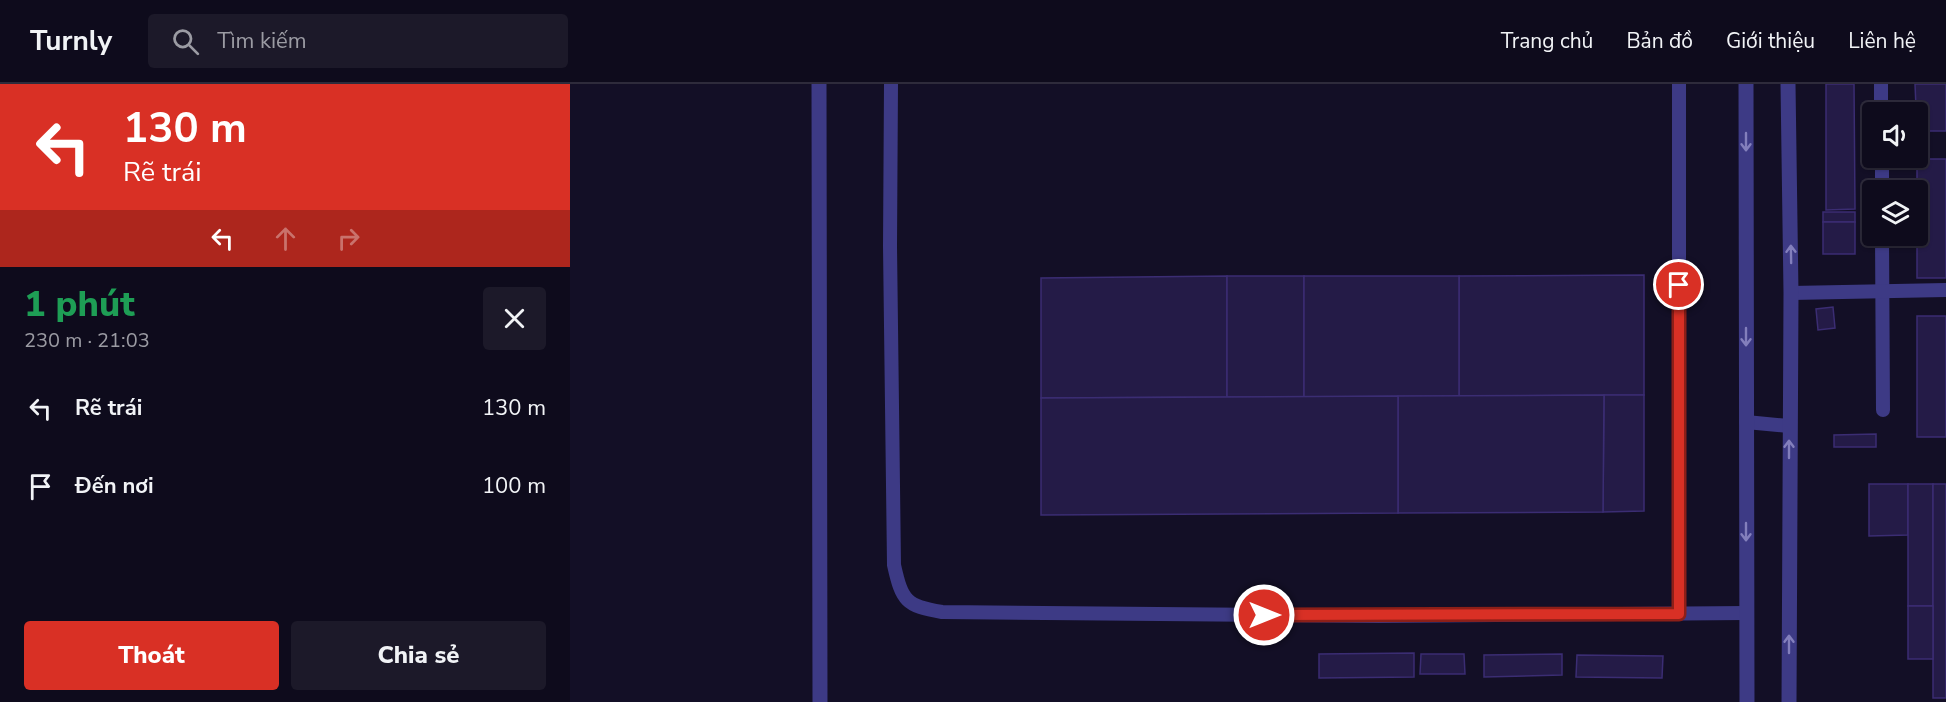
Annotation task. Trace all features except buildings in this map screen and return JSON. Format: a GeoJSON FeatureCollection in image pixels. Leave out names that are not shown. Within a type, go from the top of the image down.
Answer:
{"type":"FeatureCollection","features":[{"type":"Feature","properties":{"kind":"street"},"geometry":{"type":"LineString","coordinates":[[819,84],[820,702]]}},
{"type":"Feature","properties":{"kind":"street"},"geometry":{"type":"LineString","coordinates":[[1746,84],[1747,702]]}},
{"type":"Feature","properties":{"kind":"street"},"geometry":{"type":"LineString","coordinates":[[1788,84],[1791,292],[1790,702]]}},
{"type":"Feature","properties":{"kind":"lane"},"geometry":{"type":"LineString","coordinates":[[891,84],[890,246],[894,565],[900,591],[908,603],[917,608],[942,612],[1367,616],[1747,613]]}},
{"type":"Feature","properties":{"kind":"lane"},"geometry":{"type":"LineString","coordinates":[[1679,84],[1679,614]]}},
{"type":"Feature","properties":{"kind":"lane"},"geometry":{"type":"LineString","coordinates":[[1881,84],[1881,102]]}},
{"type":"Feature","properties":{"kind":"lane"},"geometry":{"type":"LineString","coordinates":[[1882,246],[1883,410]]}},
{"type":"Feature","properties":{"kind":"lane"},"geometry":{"type":"LineString","coordinates":[[1791,292],[1946,290]]}},
{"type":"Feature","properties":{"kind":"lane"},"geometry":{"type":"LineString","coordinates":[[1746,422],[1789,426]]}},
{"type":"Feature","properties":{"kind":"route"},"geometry":{"type":"LineString","coordinates":[[1264,615],[1679,614],[1679,285]]}}]}
